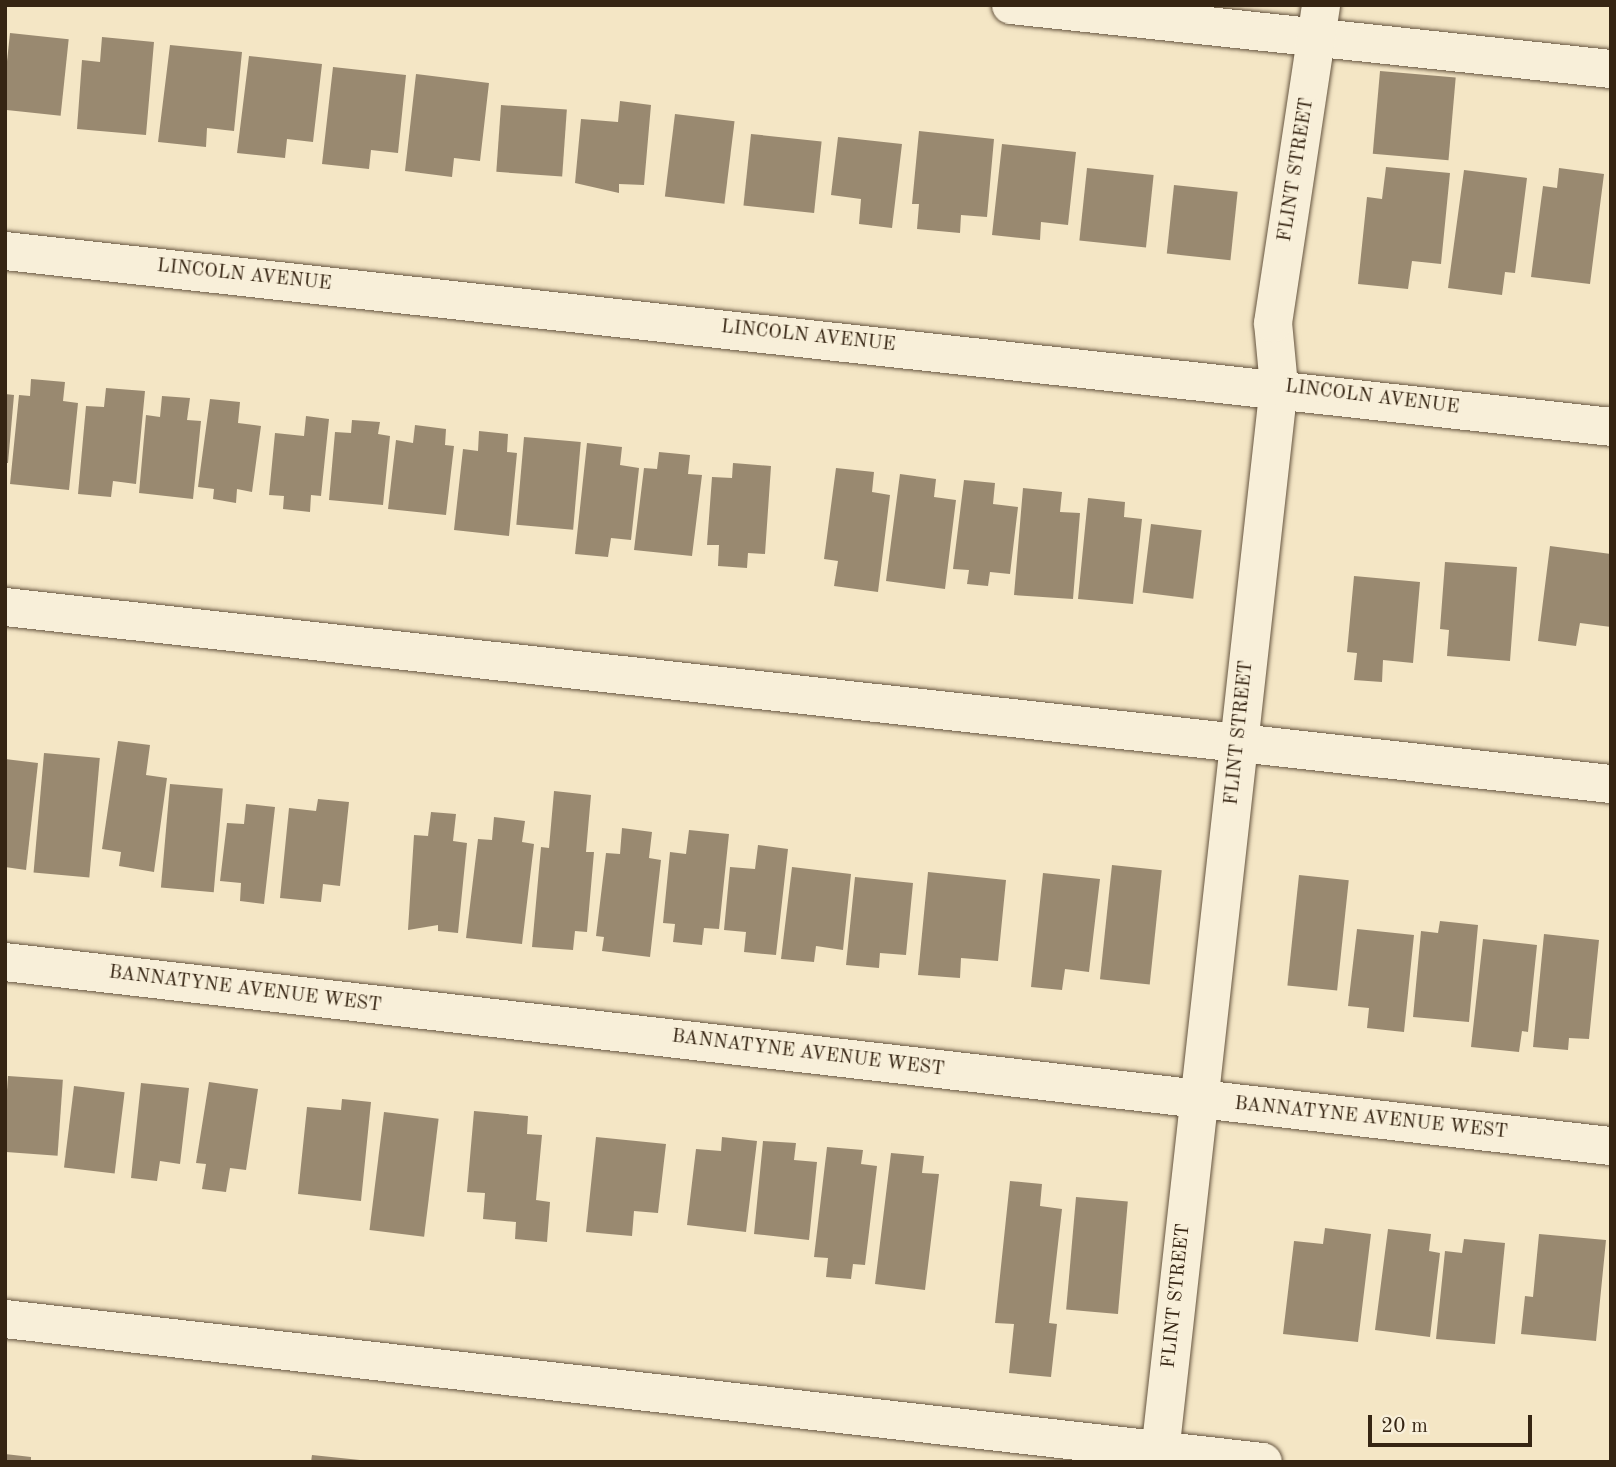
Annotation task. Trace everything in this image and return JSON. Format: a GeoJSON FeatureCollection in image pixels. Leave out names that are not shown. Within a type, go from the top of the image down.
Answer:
{"type":"FeatureCollection","features":[{"type":"Feature","properties":{"kind":"street"},"geometry":{"type":"LineString","coordinates":[[1011,5],[1320,22],[1611,69]]}},
{"type":"Feature","properties":{"kind":"street","name":"FLINT STREET"},"geometry":{"type":"LineString","coordinates":[[1159,1456],[1279,386],[1273,323],[1320,22]]}},
{"type":"Feature","properties":{"kind":"street","name":"LINCOLN AVENUE"},"geometry":{"type":"LineString","coordinates":[[5,251],[1279,386],[1611,427]]}},
{"type":"Feature","properties":{"kind":"street"},"geometry":{"type":"LineString","coordinates":[[5,607],[1611,784]]}},
{"type":"Feature","properties":{"kind":"street","name":"BANNATYNE AVENUE WEST"},"geometry":{"type":"LineString","coordinates":[[5,962],[1611,1146]]}},
{"type":"Feature","properties":{"kind":"street"},"geometry":{"type":"LineString","coordinates":[[5,1319],[1159,1456],[1264,1462]]}},
{"type":"Feature","properties":{"kind":"building"},"geometry":{"type":"Polygon","coordinates":[[[10,33],[69,39],[61,116],[5,110],[10,33]]]}},
{"type":"Feature","properties":{"kind":"building"},"geometry":{"type":"Polygon","coordinates":[[[102,37],[154,42],[146,135],[77,129],[82,60],[100,62],[102,37]]]}},
{"type":"Feature","properties":{"kind":"building"},"geometry":{"type":"Polygon","coordinates":[[[170,45],[242,52],[234,131],[207,128],[206,147],[158,142],[170,45]]]}},
{"type":"Feature","properties":{"kind":"building"},"geometry":{"type":"Polygon","coordinates":[[[249,56],[322,64],[313,142],[287,139],[285,158],[237,153],[249,56]]]}},
{"type":"Feature","properties":{"kind":"building"},"geometry":{"type":"Polygon","coordinates":[[[333,67],[406,75],[398,153],[371,150],[369,169],[322,164],[333,67]]]}},
{"type":"Feature","properties":{"kind":"building"},"geometry":{"type":"Polygon","coordinates":[[[1380,71],[1456,78],[1448,160],[1373,154],[1380,71]]]}},
{"type":"Feature","properties":{"kind":"building"},"geometry":{"type":"Polygon","coordinates":[[[416,74],[489,83],[480,161],[454,158],[452,177],[405,171],[416,74]]]}},
{"type":"Feature","properties":{"kind":"building"},"geometry":{"type":"Polygon","coordinates":[[[620,101],[651,105],[644,185],[619,184],[619,193],[575,183],[581,119],[618,122],[620,101]]]}},
{"type":"Feature","properties":{"kind":"building"},"geometry":{"type":"Polygon","coordinates":[[[501,105],[567,110],[562,176],[496,172],[501,105]]]}},
{"type":"Feature","properties":{"kind":"building"},"geometry":{"type":"Polygon","coordinates":[[[675,114],[735,121],[724,204],[665,196],[675,114]]]}},
{"type":"Feature","properties":{"kind":"building"},"geometry":{"type":"Polygon","coordinates":[[[919,131],[994,139],[987,217],[961,215],[960,233],[917,229],[919,204],[912,204],[919,131]]]}},
{"type":"Feature","properties":{"kind":"building"},"geometry":{"type":"Polygon","coordinates":[[[751,134],[822,141],[814,213],[743,206],[751,134]]]}},
{"type":"Feature","properties":{"kind":"building"},"geometry":{"type":"Polygon","coordinates":[[[838,137],[902,144],[892,228],[859,224],[861,199],[831,195],[838,137]]]}},
{"type":"Feature","properties":{"kind":"building"},"geometry":{"type":"Polygon","coordinates":[[[1002,144],[1076,152],[1068,225],[1041,222],[1040,240],[992,235],[1002,144]]]}},
{"type":"Feature","properties":{"kind":"building"},"geometry":{"type":"Polygon","coordinates":[[[1386,167],[1450,173],[1441,264],[1412,261],[1408,289],[1358,284],[1367,197],[1382,199],[1386,167]]]}},
{"type":"Feature","properties":{"kind":"building"},"geometry":{"type":"Polygon","coordinates":[[[1087,168],[1154,175],[1146,248],[1079,241],[1087,168]]]}},
{"type":"Feature","properties":{"kind":"building"},"geometry":{"type":"Polygon","coordinates":[[[1559,168],[1604,174],[1590,284],[1531,277],[1543,186],[1557,188],[1559,168]]]}},
{"type":"Feature","properties":{"kind":"building"},"geometry":{"type":"Polygon","coordinates":[[[1464,170],[1527,178],[1515,273],[1505,272],[1502,295],[1448,288],[1464,170]]]}},
{"type":"Feature","properties":{"kind":"building"},"geometry":{"type":"Polygon","coordinates":[[[1174,185],[1238,192],[1230,260],[1167,254],[1174,185]]]}},
{"type":"Feature","properties":{"kind":"building"},"geometry":{"type":"Polygon","coordinates":[[[31,379],[65,382],[63,401],[78,403],[69,490],[10,484],[19,395],[30,396],[31,379]]]}},
{"type":"Feature","properties":{"kind":"building"},"geometry":{"type":"Polygon","coordinates":[[[106,388],[145,391],[136,484],[113,481],[111,497],[78,494],[86,406],[104,407],[106,388]]]}},
{"type":"Feature","properties":{"kind":"building"},"geometry":{"type":"Polygon","coordinates":[[[5,394],[14,395],[8,463],[5,463],[5,394]]]}},
{"type":"Feature","properties":{"kind":"building"},"geometry":{"type":"Polygon","coordinates":[[[162,396],[190,398],[187,420],[201,421],[193,499],[139,493],[146,415],[160,417],[162,396]]]}},
{"type":"Feature","properties":{"kind":"building"},"geometry":{"type":"Polygon","coordinates":[[[210,399],[240,402],[238,423],[261,426],[252,492],[237,489],[236,503],[213,499],[214,489],[198,487],[210,399]]]}},
{"type":"Feature","properties":{"kind":"building"},"geometry":{"type":"Polygon","coordinates":[[[306,416],[329,419],[321,496],[311,495],[310,512],[283,509],[284,496],[269,495],[275,433],[304,436],[306,416]]]}},
{"type":"Feature","properties":{"kind":"building"},"geometry":{"type":"Polygon","coordinates":[[[352,420],[380,422],[378,434],[390,436],[383,505],[329,500],[335,432],[351,433],[352,420]]]}},
{"type":"Feature","properties":{"kind":"building"},"geometry":{"type":"Polygon","coordinates":[[[415,425],[446,429],[445,445],[454,446],[446,515],[388,509],[396,440],[413,443],[415,425]]]}},
{"type":"Feature","properties":{"kind":"building"},"geometry":{"type":"Polygon","coordinates":[[[479,431],[508,434],[507,452],[517,453],[509,536],[454,530],[463,449],[478,451],[479,431]]]}},
{"type":"Feature","properties":{"kind":"building"},"geometry":{"type":"Polygon","coordinates":[[[524,437],[581,442],[573,530],[516,525],[524,437]]]}},
{"type":"Feature","properties":{"kind":"building"},"geometry":{"type":"Polygon","coordinates":[[[587,443],[622,447],[620,465],[639,468],[631,540],[611,538],[608,557],[575,554],[587,443]]]}},
{"type":"Feature","properties":{"kind":"building"},"geometry":{"type":"Polygon","coordinates":[[[659,452],[690,455],[688,474],[702,475],[692,556],[634,550],[644,468],[657,469],[659,452]]]}},
{"type":"Feature","properties":{"kind":"building"},"geometry":{"type":"Polygon","coordinates":[[[733,463],[771,466],[765,554],[748,553],[747,568],[718,566],[719,545],[707,545],[712,477],[732,478],[733,463]]]}},
{"type":"Feature","properties":{"kind":"building"},"geometry":{"type":"Polygon","coordinates":[[[836,468],[874,472],[872,492],[890,495],[878,592],[834,586],[838,561],[824,559],[836,468]]]}},
{"type":"Feature","properties":{"kind":"building"},"geometry":{"type":"Polygon","coordinates":[[[900,474],[936,479],[934,497],[956,500],[945,589],[886,581],[900,474]]]}},
{"type":"Feature","properties":{"kind":"building"},"geometry":{"type":"Polygon","coordinates":[[[964,480],[995,483],[993,504],[1018,507],[1010,574],[990,572],[988,586],[967,584],[969,570],[953,569],[964,480]]]}},
{"type":"Feature","properties":{"kind":"building"},"geometry":{"type":"Polygon","coordinates":[[[1023,488],[1062,492],[1060,512],[1080,513],[1073,599],[1014,595],[1023,488]]]}},
{"type":"Feature","properties":{"kind":"building"},"geometry":{"type":"Polygon","coordinates":[[[1088,498],[1125,502],[1124,517],[1142,519],[1133,604],[1078,599],[1088,498]]]}},
{"type":"Feature","properties":{"kind":"building"},"geometry":{"type":"Polygon","coordinates":[[[1151,524],[1202,530],[1193,599],[1143,592],[1151,524]]]}},
{"type":"Feature","properties":{"kind":"building"},"geometry":{"type":"Polygon","coordinates":[[[1550,546],[1611,554],[1611,627],[1580,623],[1576,646],[1538,641],[1550,546]]]}},
{"type":"Feature","properties":{"kind":"building"},"geometry":{"type":"Polygon","coordinates":[[[1445,562],[1517,567],[1510,661],[1447,656],[1449,630],[1440,629],[1445,562]]]}},
{"type":"Feature","properties":{"kind":"building"},"geometry":{"type":"Polygon","coordinates":[[[1354,576],[1420,582],[1413,663],[1383,660],[1382,682],[1354,680],[1357,653],[1347,652],[1354,576]]]}},
{"type":"Feature","properties":{"kind":"building"},"geometry":{"type":"Polygon","coordinates":[[[118,741],[150,745],[146,775],[167,778],[154,872],[119,866],[121,852],[102,849],[118,741]]]}},
{"type":"Feature","properties":{"kind":"building"},"geometry":{"type":"Polygon","coordinates":[[[44,753],[100,758],[89,877],[34,873],[44,753]]]}},
{"type":"Feature","properties":{"kind":"building"},"geometry":{"type":"Polygon","coordinates":[[[5,759],[38,763],[26,870],[5,867],[5,759]]]}},
{"type":"Feature","properties":{"kind":"building"},"geometry":{"type":"Polygon","coordinates":[[[170,784],[223,789],[214,892],[161,888],[170,784]]]}},
{"type":"Feature","properties":{"kind":"building"},"geometry":{"type":"Polygon","coordinates":[[[554,791],[591,795],[586,852],[594,852],[587,932],[575,931],[573,950],[532,947],[541,847],[549,848],[554,791]]]}},
{"type":"Feature","properties":{"kind":"building"},"geometry":{"type":"Polygon","coordinates":[[[318,799],[349,802],[340,886],[323,884],[321,902],[280,898],[289,808],[316,811],[318,799]]]}},
{"type":"Feature","properties":{"kind":"building"},"geometry":{"type":"Polygon","coordinates":[[[246,804],[275,807],[264,904],[240,901],[241,883],[220,881],[227,823],[244,824],[246,804]]]}},
{"type":"Feature","properties":{"kind":"building"},"geometry":{"type":"Polygon","coordinates":[[[431,812],[456,814],[453,841],[467,843],[458,933],[438,931],[438,925],[408,930],[414,835],[428,836],[431,812]]]}},
{"type":"Feature","properties":{"kind":"building"},"geometry":{"type":"Polygon","coordinates":[[[494,817],[525,821],[522,842],[534,844],[522,944],[466,938],[478,839],[492,840],[494,817]]]}},
{"type":"Feature","properties":{"kind":"building"},"geometry":{"type":"Polygon","coordinates":[[[622,828],[652,832],[649,858],[661,860],[650,957],[602,951],[604,937],[596,936],[606,853],[620,854],[622,828]]]}},
{"type":"Feature","properties":{"kind":"building"},"geometry":{"type":"Polygon","coordinates":[[[689,830],[729,834],[719,929],[704,928],[702,945],[673,942],[675,924],[663,923],[670,852],[686,854],[689,830]]]}},
{"type":"Feature","properties":{"kind":"building"},"geometry":{"type":"Polygon","coordinates":[[[758,845],[788,849],[776,955],[744,952],[746,932],[724,930],[730,867],[755,869],[758,845]]]}},
{"type":"Feature","properties":{"kind":"building"},"geometry":{"type":"Polygon","coordinates":[[[1112,865],[1162,870],[1150,985],[1100,979],[1112,865]]]}},
{"type":"Feature","properties":{"kind":"building"},"geometry":{"type":"Polygon","coordinates":[[[792,867],[851,874],[843,950],[816,946],[814,962],[781,959],[792,867]]]}},
{"type":"Feature","properties":{"kind":"building"},"geometry":{"type":"Polygon","coordinates":[[[928,872],[1006,880],[998,961],[961,958],[960,978],[918,975],[928,872]]]}},
{"type":"Feature","properties":{"kind":"building"},"geometry":{"type":"Polygon","coordinates":[[[1043,873],[1100,879],[1089,972],[1065,969],[1062,990],[1031,987],[1043,873]]]}},
{"type":"Feature","properties":{"kind":"building"},"geometry":{"type":"Polygon","coordinates":[[[1299,875],[1349,880],[1337,991],[1287,985],[1299,875]]]}},
{"type":"Feature","properties":{"kind":"building"},"geometry":{"type":"Polygon","coordinates":[[[855,877],[913,883],[906,955],[880,953],[879,968],[846,965],[855,877]]]}},
{"type":"Feature","properties":{"kind":"building"},"geometry":{"type":"Polygon","coordinates":[[[1440,921],[1478,925],[1469,1022],[1413,1017],[1421,931],[1438,933],[1440,921]]]}},
{"type":"Feature","properties":{"kind":"building"},"geometry":{"type":"Polygon","coordinates":[[[1357,929],[1414,935],[1404,1032],[1367,1028],[1369,1008],[1348,1006],[1357,929]]]}},
{"type":"Feature","properties":{"kind":"building"},"geometry":{"type":"Polygon","coordinates":[[[1544,934],[1599,940],[1589,1039],[1569,1038],[1568,1050],[1533,1047],[1544,934]]]}},
{"type":"Feature","properties":{"kind":"building"},"geometry":{"type":"Polygon","coordinates":[[[1483,939],[1537,945],[1528,1032],[1522,1031],[1519,1052],[1471,1047],[1483,939]]]}},
{"type":"Feature","properties":{"kind":"building"},"geometry":{"type":"Polygon","coordinates":[[[8,1076],[63,1080],[58,1156],[5,1152],[8,1076]]]}},
{"type":"Feature","properties":{"kind":"building"},"geometry":{"type":"Polygon","coordinates":[[[209,1082],[258,1089],[246,1170],[230,1168],[226,1192],[202,1189],[206,1164],[196,1163],[209,1082]]]}},
{"type":"Feature","properties":{"kind":"building"},"geometry":{"type":"Polygon","coordinates":[[[141,1083],[189,1088],[180,1164],[160,1161],[157,1181],[131,1178],[141,1083]]]}},
{"type":"Feature","properties":{"kind":"building"},"geometry":{"type":"Polygon","coordinates":[[[74,1086],[125,1092],[115,1174],[64,1167],[74,1086]]]}},
{"type":"Feature","properties":{"kind":"building"},"geometry":{"type":"Polygon","coordinates":[[[342,1099],[371,1102],[361,1201],[298,1194],[307,1107],[341,1110],[342,1099]]]}},
{"type":"Feature","properties":{"kind":"building"},"geometry":{"type":"Polygon","coordinates":[[[474,1111],[528,1116],[527,1134],[542,1135],[536,1200],[550,1202],[547,1242],[515,1239],[516,1222],[483,1219],[485,1193],[467,1192],[474,1111]]]}},
{"type":"Feature","properties":{"kind":"building"},"geometry":{"type":"Polygon","coordinates":[[[384,1112],[439,1119],[424,1237],[369,1230],[384,1112]]]}},
{"type":"Feature","properties":{"kind":"building"},"geometry":{"type":"Polygon","coordinates":[[[596,1137],[666,1144],[658,1213],[634,1211],[632,1236],[586,1232],[596,1137]]]}},
{"type":"Feature","properties":{"kind":"building"},"geometry":{"type":"Polygon","coordinates":[[[722,1137],[757,1141],[746,1232],[687,1225],[696,1149],[721,1151],[722,1137]]]}},
{"type":"Feature","properties":{"kind":"building"},"geometry":{"type":"Polygon","coordinates":[[[763,1141],[796,1143],[794,1160],[817,1162],[809,1240],[754,1234],[763,1141]]]}},
{"type":"Feature","properties":{"kind":"building"},"geometry":{"type":"Polygon","coordinates":[[[827,1147],[863,1150],[861,1164],[877,1166],[865,1265],[853,1264],[851,1279],[826,1277],[828,1258],[814,1257],[827,1147]]]}},
{"type":"Feature","properties":{"kind":"building"},"geometry":{"type":"Polygon","coordinates":[[[891,1153],[924,1156],[922,1173],[939,1174],[925,1290],[875,1284],[891,1153]]]}},
{"type":"Feature","properties":{"kind":"building"},"geometry":{"type":"Polygon","coordinates":[[[1010,1181],[1042,1184],[1040,1206],[1062,1209],[1049,1323],[1057,1324],[1051,1377],[1009,1373],[1014,1324],[995,1323],[1010,1181]]]}},
{"type":"Feature","properties":{"kind":"building"},"geometry":{"type":"Polygon","coordinates":[[[1076,1197],[1128,1202],[1118,1314],[1066,1310],[1076,1197]]]}},
{"type":"Feature","properties":{"kind":"building"},"geometry":{"type":"Polygon","coordinates":[[[1325,1228],[1371,1234],[1358,1342],[1283,1334],[1294,1241],[1323,1244],[1325,1228]]]}},
{"type":"Feature","properties":{"kind":"building"},"geometry":{"type":"Polygon","coordinates":[[[1388,1229],[1431,1234],[1429,1251],[1440,1253],[1430,1337],[1375,1330],[1388,1229]]]}},
{"type":"Feature","properties":{"kind":"building"},"geometry":{"type":"Polygon","coordinates":[[[1539,1234],[1606,1240],[1596,1341],[1521,1334],[1525,1296],[1533,1297],[1539,1234]]]}},
{"type":"Feature","properties":{"kind":"building"},"geometry":{"type":"Polygon","coordinates":[[[1464,1239],[1505,1243],[1495,1344],[1436,1339],[1445,1251],[1462,1253],[1464,1239]]]}},
{"type":"Feature","properties":{"kind":"building"},"geometry":{"type":"Polygon","coordinates":[[[5,1454],[31,1457],[31,1462],[5,1462],[5,1454]]]}},
{"type":"Feature","properties":{"kind":"building"},"geometry":{"type":"Polygon","coordinates":[[[312,1455],[360,1460],[360,1462],[311,1462],[312,1455]]]}}]}
